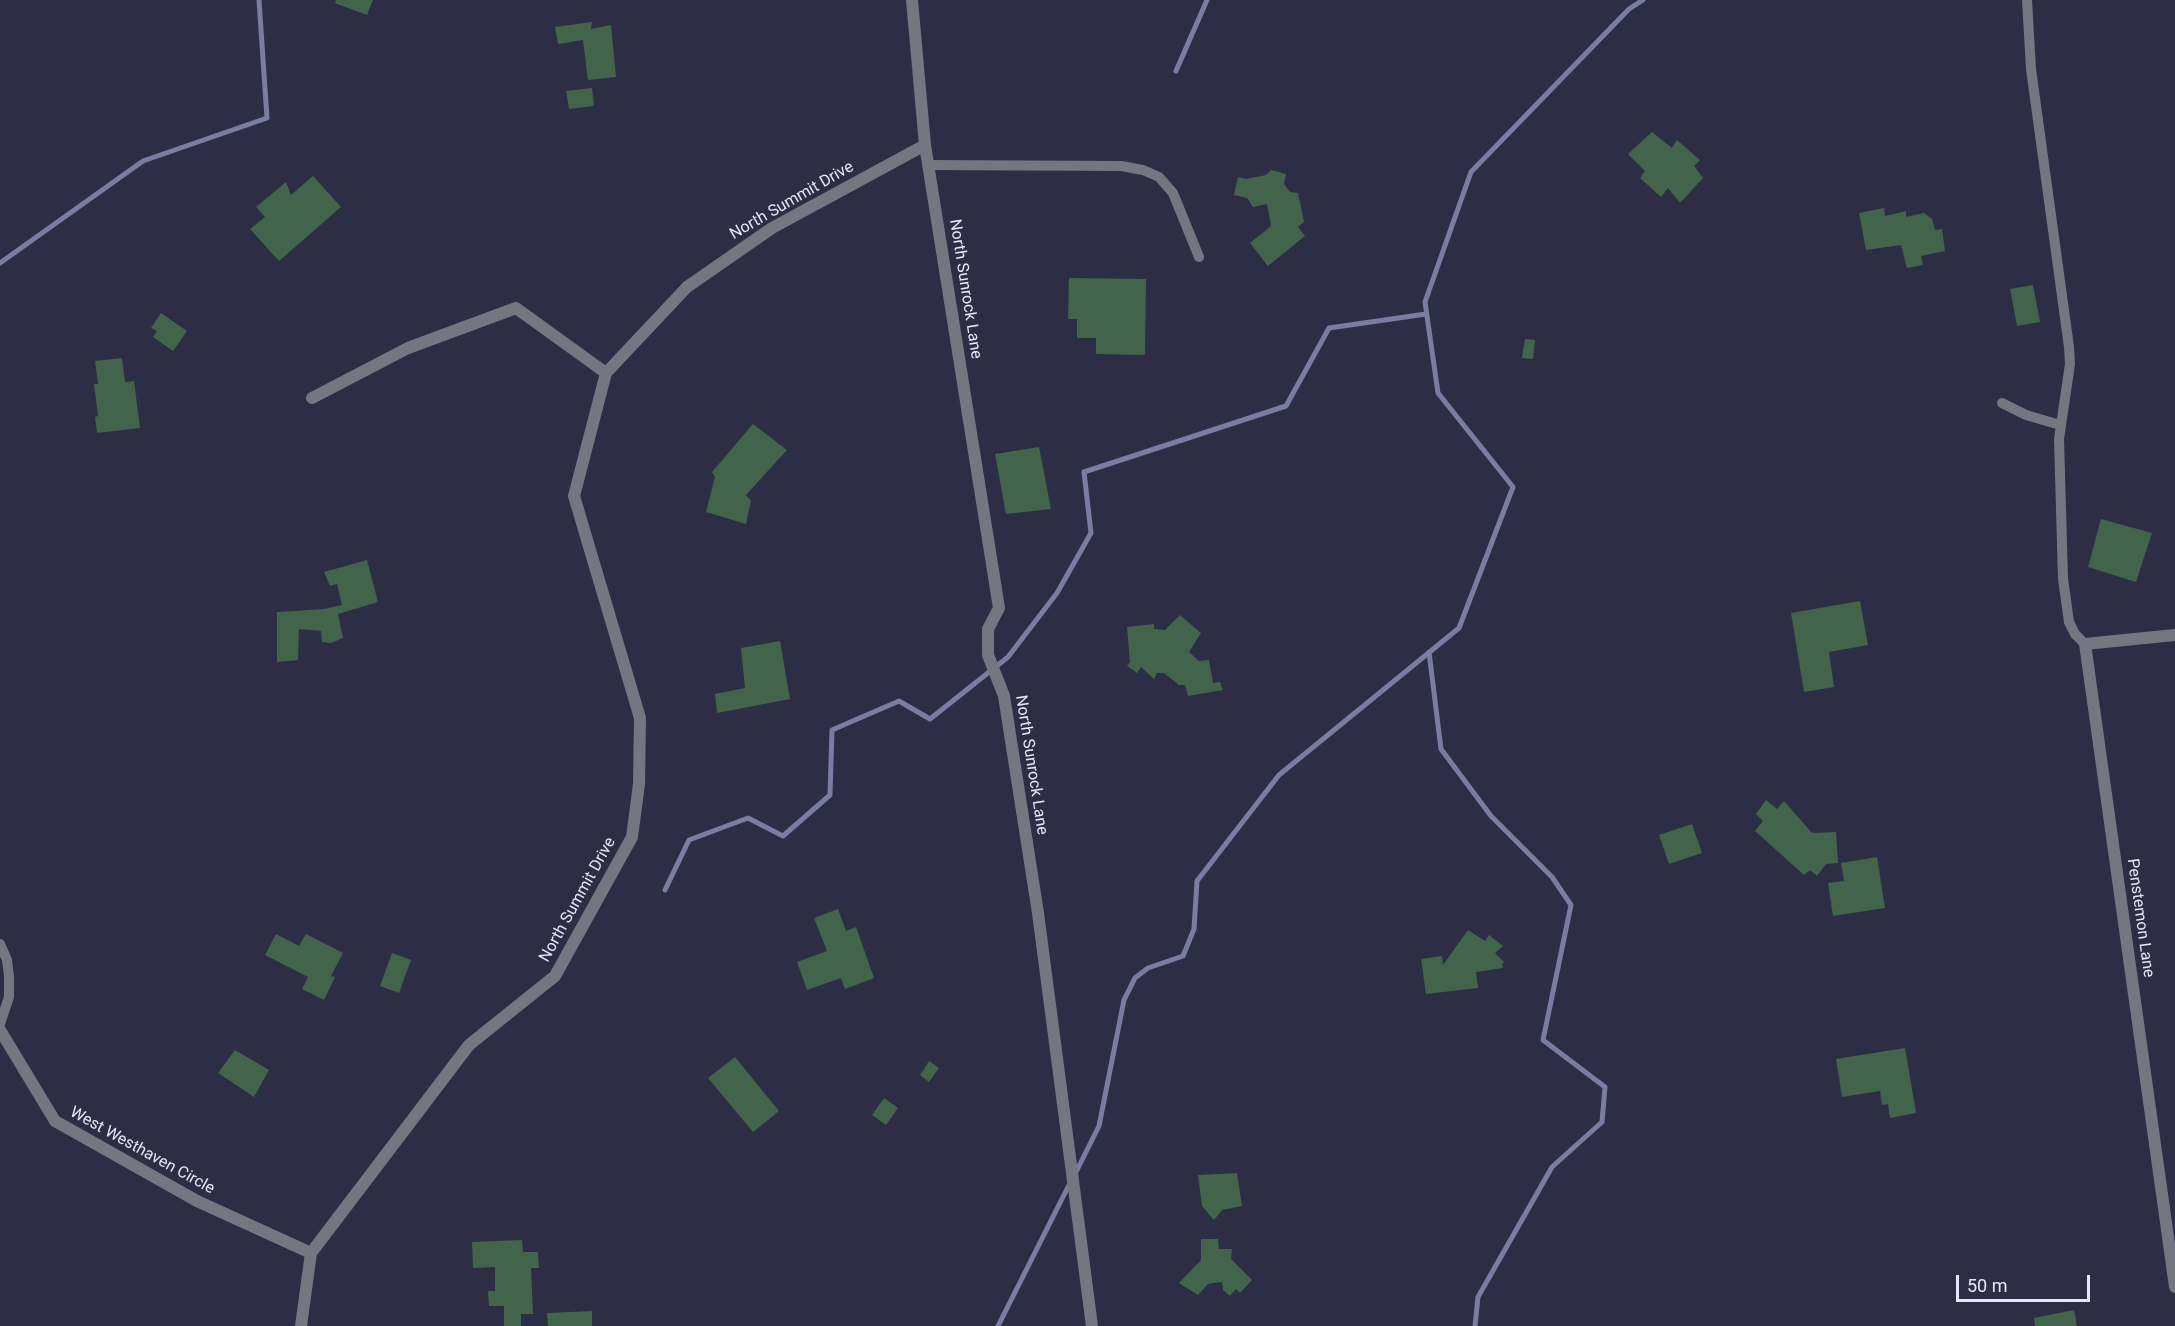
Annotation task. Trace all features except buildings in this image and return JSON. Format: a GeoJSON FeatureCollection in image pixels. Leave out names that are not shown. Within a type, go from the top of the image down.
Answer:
{"type":"FeatureCollection","features":[{"type":"Feature","properties":{"kind":"street","name":"North Sunrock Lane"},"geometry":{"type":"LineString","coordinates":[[912,0],[925,145],[999,608],[988,628],[988,655],[1004,696],[1038,913],[1092,1326]]}},
{"type":"Feature","properties":{"kind":"street","name":"North Summit Drive"},"geometry":{"type":"LineString","coordinates":[[301,1326],[311,1253],[469,1045],[555,976],[632,837],[639,784],[640,718],[574,496],[606,373],[687,287],[772,228],[925,145]]}},
{"type":"Feature","properties":{"kind":"street"},"geometry":{"type":"LineString","coordinates":[[312,398],[408,348],[516,308],[606,373]]}},
{"type":"Feature","properties":{"kind":"street"},"geometry":{"type":"LineString","coordinates":[[2085,644],[2175,635]]}},
{"type":"Feature","properties":{"kind":"street","name":"Penstemon Lane"},"geometry":{"type":"LineString","coordinates":[[2085,644],[2175,1287]]}},
{"type":"Feature","properties":{"kind":"street","name":"West Westhaven Circle"},"geometry":{"type":"LineString","coordinates":[[0,1030],[55,1121],[197,1201],[311,1253]]}},
{"type":"Feature","properties":{"kind":"lane"},"geometry":{"type":"LineString","coordinates":[[2027,0],[2031,69],[2069,347],[2070,364],[2059,439],[2063,579],[2069,622],[2075,634],[2085,644]]}},
{"type":"Feature","properties":{"kind":"lane"},"geometry":{"type":"LineString","coordinates":[[929,165],[1121,166],[1143,170],[1159,177],[1173,193],[1199,257]]}},
{"type":"Feature","properties":{"kind":"lane"},"geometry":{"type":"LineString","coordinates":[[2002,403],[2026,415],[2060,425]]}},
{"type":"Feature","properties":{"kind":"lane"},"geometry":{"type":"LineString","coordinates":[[0,944],[7,960],[9,997],[0,1024]]}},
{"type":"Feature","properties":{"kind":"waterway"},"geometry":{"type":"LineString","coordinates":[[0,263],[143,161],[267,118],[259,0]]}},
{"type":"Feature","properties":{"kind":"waterway"},"geometry":{"type":"LineString","coordinates":[[1176,71],[1207,0]]}},
{"type":"Feature","properties":{"kind":"waterway"},"geometry":{"type":"LineString","coordinates":[[1075,1174],[1099,1126],[1124,1000],[1135,978],[1148,968],[1183,956],[1194,929],[1197,881],[1279,775],[1459,628],[1513,487],[1438,393],[1425,302],[1471,172],[1629,9],[1643,0]]}},
{"type":"Feature","properties":{"kind":"waterway"},"geometry":{"type":"LineString","coordinates":[[665,890],[689,840],[748,818],[783,836],[830,795],[832,730],[899,701],[930,719],[1008,657],[1057,593],[1091,533],[1084,472],[1286,406],[1329,328],[1426,314]]}},
{"type":"Feature","properties":{"kind":"waterway"},"geometry":{"type":"LineString","coordinates":[[1429,652],[1441,749],[1491,816],[1552,877],[1571,905],[1543,1040],[1605,1087],[1602,1122],[1552,1167],[1478,1297],[1475,1326]]}},
{"type":"Feature","properties":{"kind":"waterway"},"geometry":{"type":"LineString","coordinates":[[998,1326],[1070,1183]]}}]}
